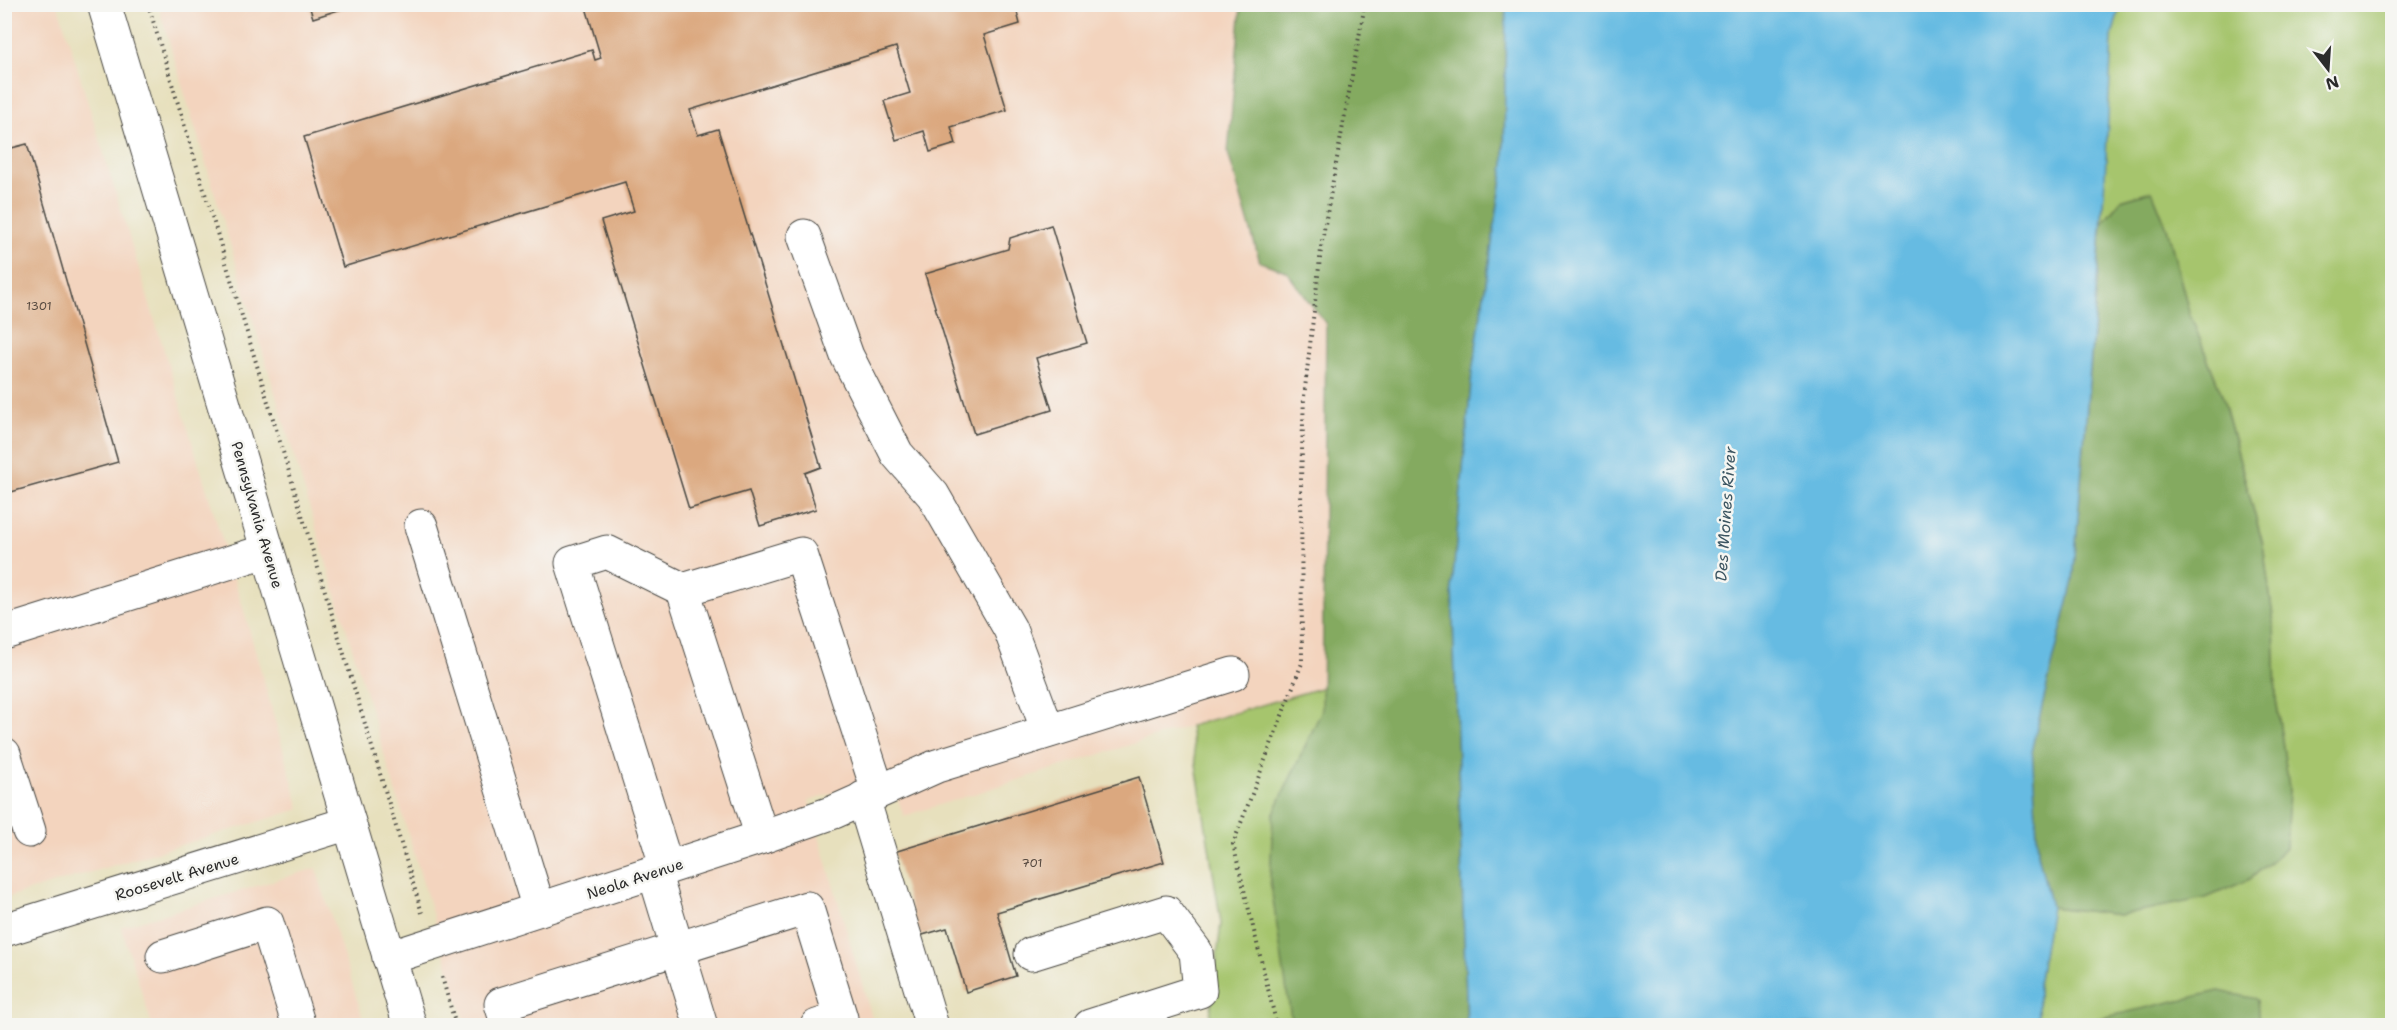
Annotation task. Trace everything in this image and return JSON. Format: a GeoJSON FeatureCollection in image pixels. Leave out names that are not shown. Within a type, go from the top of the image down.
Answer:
{"type":"FeatureCollection","features":[{"type":"Feature","properties":{"kind":"street","name":"Pennsylvania Avenue"},"geometry":{"type":"LineString","coordinates":[[104,4],[410,1026]]}},
{"type":"Feature","properties":{"kind":"street"},"geometry":{"type":"LineString","coordinates":[[804,236],[847,356],[897,454],[933,495],[1010,629],[1048,731]]}},
{"type":"Feature","properties":{"kind":"street"},"geometry":{"type":"LineString","coordinates":[[421,526],[539,909]]}},
{"type":"Feature","properties":{"kind":"street"},"geometry":{"type":"LineString","coordinates":[[4,633],[266,551]]}},
{"type":"Feature","properties":{"kind":"street"},"geometry":{"type":"LineString","coordinates":[[701,1026],[677,948],[660,870],[572,563],[607,552],[684,590],[801,554],[870,794],[932,1026]]}},
{"type":"Feature","properties":{"kind":"street"},"geometry":{"type":"LineString","coordinates":[[684,590],[762,837]]}},
{"type":"Feature","properties":{"kind":"street","name":"Neola Avenue"},"geometry":{"type":"LineString","coordinates":[[389,958],[834,812],[937,766],[1233,674]]}},
{"type":"Feature","properties":{"kind":"street"},"geometry":{"type":"LineString","coordinates":[[4,754],[29,831]]}},
{"type":"Feature","properties":{"kind":"street","name":"Roosevelt Avenue"},"geometry":{"type":"LineString","coordinates":[[4,930],[349,824]]}},
{"type":"Feature","properties":{"kind":"street"},"geometry":{"type":"LineString","coordinates":[[508,1026],[501,1004],[807,908],[841,1017],[817,1026]]}},
{"type":"Feature","properties":{"kind":"street"},"geometry":{"type":"LineString","coordinates":[[1031,954],[1166,912],[1196,952],[1200,991],[1090,1026]]}},
{"type":"Feature","properties":{"kind":"street"},"geometry":{"type":"LineString","coordinates":[[163,956],[267,923],[299,1026]]}},
{"type":"Feature","properties":{"kind":"path"},"geometry":{"type":"LineString","coordinates":[[148,4],[456,1026]]}},
{"type":"Feature","properties":{"kind":"path"},"geometry":{"type":"LineString","coordinates":[[1277,1026],[1233,844],[1302,663],[1304,397],[1322,241],[1365,4]]}},
{"type":"Feature","properties":{"kind":"shaded area"},"geometry":{"type":"Polygon","coordinates":[[[5,5],[58,5],[244,611],[300,809],[5,898],[5,5]]]}},
{"type":"Feature","properties":{"kind":"shaded area"},"geometry":{"type":"Polygon","coordinates":[[[158,5],[1506,5],[1472,373],[1467,1025],[1415,660],[1190,726],[904,816],[889,775],[809,801],[874,1025],[466,1025],[158,5]]]}},
{"type":"Feature","properties":{"kind":"shaded area"},"geometry":{"type":"Polygon","coordinates":[[[316,868],[365,1025],[152,1025],[121,927],[316,868]]]}},
{"type":"Feature","properties":{"kind":"green space"},"geometry":{"type":"Polygon","coordinates":[[[1241,5],[1506,5],[1504,165],[1472,373],[1452,588],[1467,1025],[1292,1025],[1270,880],[1273,815],[1322,710],[1326,324],[1286,271],[1260,262],[1228,153],[1241,5]]]}},
{"type":"Feature","properties":{"kind":"green space"},"geometry":{"type":"Polygon","coordinates":[[[2120,5],[2392,5],[2392,1025],[2038,1026],[2038,985],[2051,907],[2120,915],[2250,879],[2286,848],[2289,788],[2276,699],[2274,624],[2263,545],[2222,395],[2189,312],[2167,228],[2152,191],[2121,200],[2102,223],[2112,36],[2120,5]]]}},
{"type":"Feature","properties":{"kind":"green space"},"geometry":{"type":"Polygon","coordinates":[[[2152,191],[2167,228],[2189,312],[2222,395],[2263,545],[2274,624],[2276,699],[2289,788],[2286,848],[2250,879],[2206,898],[2120,915],[2051,907],[2038,854],[2032,747],[2073,581],[2102,223],[2121,200],[2152,191]]]}},
{"type":"Feature","properties":{"kind":"green space"},"geometry":{"type":"Polygon","coordinates":[[[1416,660],[1378,1025],[1209,1025],[1221,923],[1190,726],[1416,660]]]}},
{"type":"Feature","properties":{"kind":"green space"},"geometry":{"type":"Polygon","coordinates":[[[2219,991],[2257,999],[2259,1025],[2071,1025],[2219,991]]]}},
{"type":"Feature","properties":{"kind":"water","name":"Des Moines River"},"geometry":{"type":"Polygon","coordinates":[[[1506,5],[2120,5],[2112,37],[2105,178],[2073,581],[2032,747],[2038,854],[2051,907],[2038,985],[2038,1025],[1467,1025],[1452,588],[1472,373],[1504,166],[1506,5]]]}},
{"type":"Feature","properties":{"kind":"building"},"geometry":{"type":"Polygon","coordinates":[[[585,4],[1015,4],[1020,24],[984,35],[1007,110],[951,127],[956,144],[930,152],[924,131],[896,140],[884,101],[910,93],[896,47],[690,110],[698,135],[718,129],[821,467],[805,473],[816,509],[760,526],[749,491],[689,509],[601,221],[634,211],[625,182],[343,267],[304,137],[592,50],[595,60],[601,58],[585,4]]]}},
{"type":"Feature","properties":{"kind":"building"},"geometry":{"type":"Polygon","coordinates":[[[309,5],[354,5],[313,18],[309,5]]]}},
{"type":"Feature","properties":{"kind":"building"},"geometry":{"type":"Polygon","coordinates":[[[27,144],[118,462],[4,494],[4,150],[27,144]]]}},
{"type":"Feature","properties":{"kind":"building"},"geometry":{"type":"Polygon","coordinates":[[[1051,225],[1087,343],[1036,358],[1052,410],[974,434],[925,274],[1008,249],[1010,238],[1051,225]]]}},
{"type":"Feature","properties":{"kind":"building"},"geometry":{"type":"Polygon","coordinates":[[[1139,777],[1164,862],[997,912],[1016,976],[966,992],[947,928],[919,936],[894,852],[1139,777]]]}}]}
